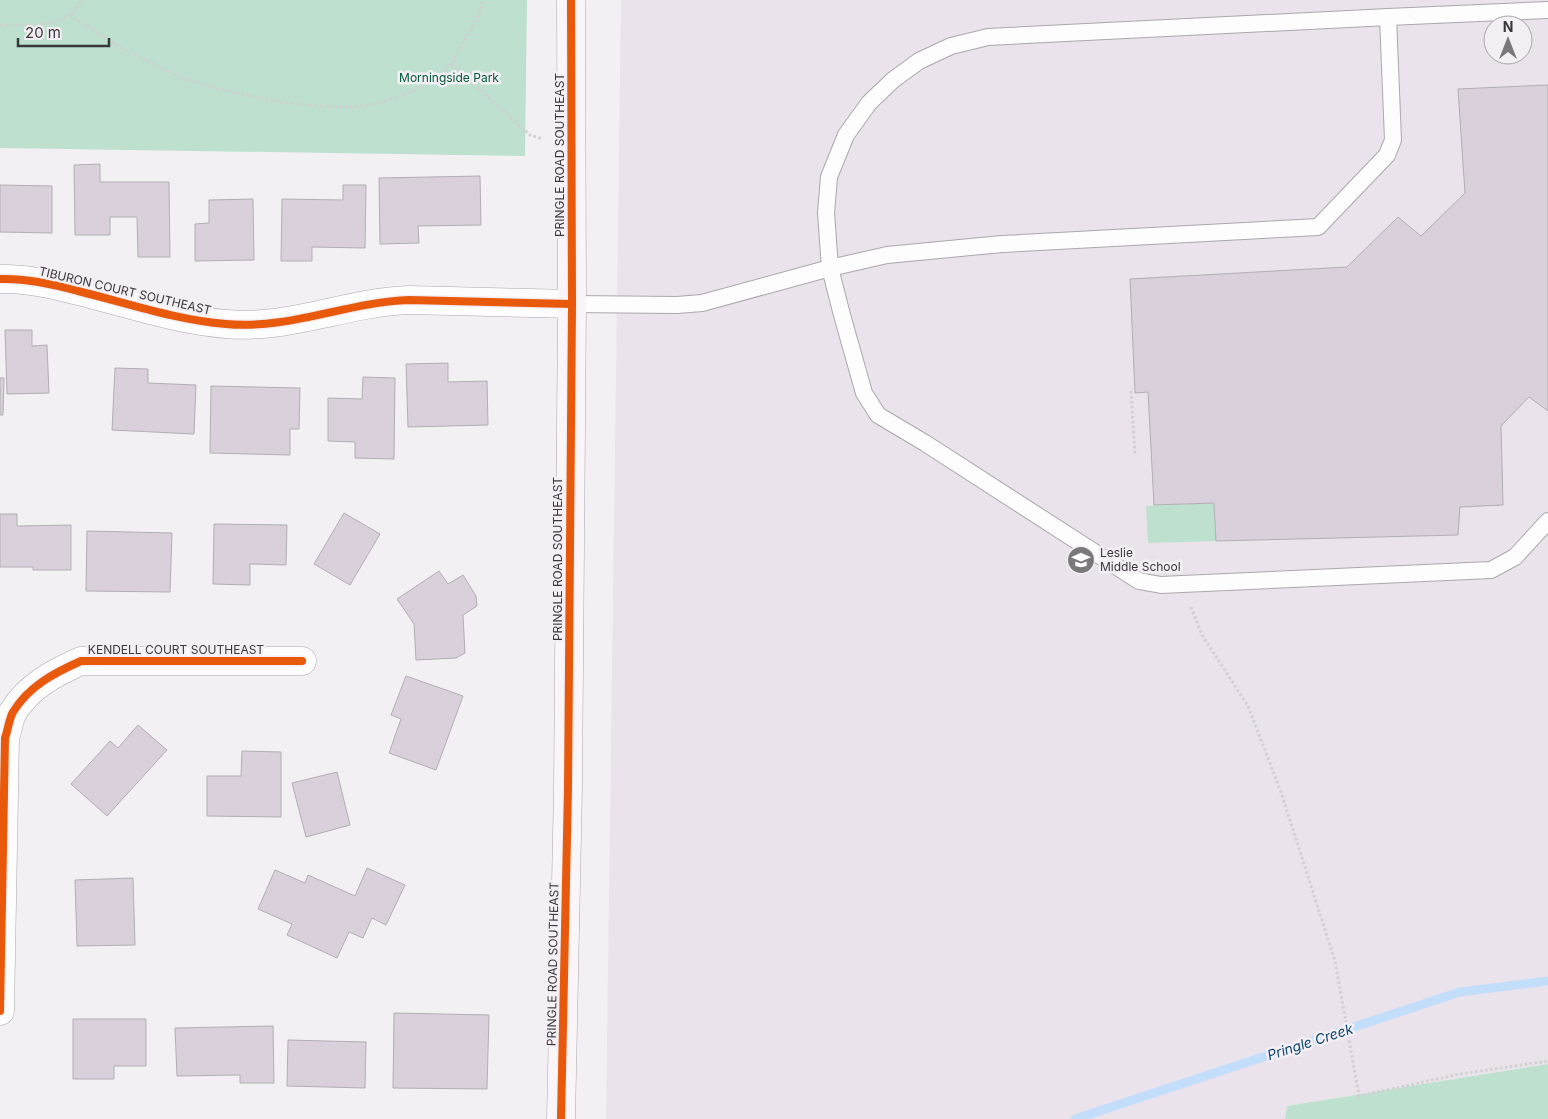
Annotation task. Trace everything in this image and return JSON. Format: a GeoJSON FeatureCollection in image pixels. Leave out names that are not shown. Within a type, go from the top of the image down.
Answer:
{"type":"FeatureCollection","features":[{"type":"Feature","properties":{"kind":"main road","name":"PRINGLE ROAD SOUTHEAST"},"geometry":{"type":"LineString","coordinates":[[561,1119],[567,798],[572,304],[571,0]]}},
{"type":"Feature","properties":{"kind":"street","name":"TIBURON COURT SOUTHEAST"},"geometry":{"type":"LineString","coordinates":[[0,279],[45,282],[178,317],[227,324],[272,323],[316,316],[386,300],[572,304]]}},
{"type":"Feature","properties":{"kind":"street","name":"KENDELL COURT SOUTHEAST"},"geometry":{"type":"LineString","coordinates":[[0,1010],[5,738],[12,713],[30,692],[50,675],[80,661],[302,661]]}},
{"type":"Feature","properties":{"kind":"lane"},"geometry":{"type":"LineString","coordinates":[[1548,10],[988,37],[951,46],[919,61],[893,80],[869,103],[846,135],[829,177],[826,213],[830,268],[864,393],[878,415],[925,443],[1139,581],[1161,585],[1491,570],[1515,557],[1548,521]]}},
{"type":"Feature","properties":{"kind":"lane"},"geometry":{"type":"LineString","coordinates":[[572,304],[677,305],[702,303],[830,268],[887,255],[1002,244],[1318,227],[1387,155],[1393,140],[1388,17]]}},
{"type":"Feature","properties":{"kind":"path"},"geometry":{"type":"LineString","coordinates":[[0,25],[35,25],[70,15],[83,0]]}},
{"type":"Feature","properties":{"kind":"path"},"geometry":{"type":"LineString","coordinates":[[70,15],[119,48],[184,79],[219,89],[280,102],[347,107],[369,105],[413,91],[439,76],[451,64],[472,30],[484,0]]}},
{"type":"Feature","properties":{"kind":"path"},"geometry":{"type":"LineString","coordinates":[[451,64],[530,135],[538,139]]}},
{"type":"Feature","properties":{"kind":"path"},"geometry":{"type":"LineString","coordinates":[[1131,391],[1135,455]]}},
{"type":"Feature","properties":{"kind":"path"},"geometry":{"type":"LineString","coordinates":[[1182,584],[1202,635],[1248,706],[1282,795],[1332,952],[1358,1096],[1460,1074],[1548,1061]]}},
{"type":"Feature","properties":{"kind":"shaded area","name":"Leslie Middle School"},"geometry":{"type":"Polygon","coordinates":[[[621,0],[1548,0],[1548,1064],[1287,1106],[1285,1119],[606,1119],[621,0]]]}},
{"type":"Feature","properties":{"kind":"green space","name":"Morningside Park"},"geometry":{"type":"Polygon","coordinates":[[[0,0],[527,0],[525,156],[0,148],[0,0]]]}},
{"type":"Feature","properties":{"kind":"green space"},"geometry":{"type":"Polygon","coordinates":[[[1214,503],[1216,541],[1148,543],[1146,506],[1214,503]]]}},
{"type":"Feature","properties":{"kind":"green space"},"geometry":{"type":"Polygon","coordinates":[[[1548,1064],[1548,1119],[1285,1119],[1287,1106],[1548,1064]]]}},
{"type":"Feature","properties":{"kind":"building"},"geometry":{"type":"Polygon","coordinates":[[[1548,85],[1548,411],[1529,397],[1501,426],[1503,505],[1460,507],[1458,535],[1216,541],[1214,503],[1154,505],[1148,392],[1135,393],[1130,279],[1347,267],[1398,217],[1421,236],[1465,193],[1458,89],[1548,85]]]}},
{"type":"Feature","properties":{"kind":"building"},"geometry":{"type":"Polygon","coordinates":[[[100,164],[100,182],[169,182],[170,257],[138,257],[137,217],[110,217],[110,235],[75,235],[74,165],[100,164]]]}},
{"type":"Feature","properties":{"kind":"building"},"geometry":{"type":"Polygon","coordinates":[[[480,176],[481,225],[418,226],[419,243],[380,244],[379,178],[480,176]]]}},
{"type":"Feature","properties":{"kind":"building"},"geometry":{"type":"Polygon","coordinates":[[[0,185],[52,186],[52,233],[0,232],[0,185]]]}},
{"type":"Feature","properties":{"kind":"building"},"geometry":{"type":"Polygon","coordinates":[[[343,185],[366,185],[365,248],[312,247],[312,261],[281,261],[282,199],[343,200],[343,185]]]}},
{"type":"Feature","properties":{"kind":"building"},"geometry":{"type":"Polygon","coordinates":[[[253,199],[254,260],[195,261],[195,224],[209,223],[209,200],[253,199]]]}},
{"type":"Feature","properties":{"kind":"building"},"geometry":{"type":"Polygon","coordinates":[[[5,330],[32,330],[32,346],[47,345],[49,393],[7,394],[5,330]]]}},
{"type":"Feature","properties":{"kind":"building"},"geometry":{"type":"Polygon","coordinates":[[[448,363],[448,382],[487,381],[488,425],[408,427],[406,364],[448,363]]]}},
{"type":"Feature","properties":{"kind":"building"},"geometry":{"type":"Polygon","coordinates":[[[115,368],[148,369],[148,383],[196,385],[194,434],[112,430],[115,368]]]}},
{"type":"Feature","properties":{"kind":"building"},"geometry":{"type":"Polygon","coordinates":[[[363,377],[395,378],[394,459],[355,458],[355,442],[328,441],[328,398],[362,399],[363,377]]]}},
{"type":"Feature","properties":{"kind":"building"},"geometry":{"type":"Polygon","coordinates":[[[0,378],[4,378],[3,415],[0,415],[0,378]]]}},
{"type":"Feature","properties":{"kind":"building"},"geometry":{"type":"Polygon","coordinates":[[[211,386],[300,388],[299,429],[290,429],[290,455],[210,453],[211,386]]]}},
{"type":"Feature","properties":{"kind":"building"},"geometry":{"type":"Polygon","coordinates":[[[344,513],[380,534],[350,585],[314,564],[344,513]]]}},
{"type":"Feature","properties":{"kind":"building"},"geometry":{"type":"Polygon","coordinates":[[[0,514],[17,514],[17,526],[71,525],[71,570],[33,570],[33,567],[0,567],[0,514]]]}},
{"type":"Feature","properties":{"kind":"building"},"geometry":{"type":"Polygon","coordinates":[[[214,524],[287,525],[286,565],[250,564],[250,585],[213,584],[214,524]]]}},
{"type":"Feature","properties":{"kind":"building"},"geometry":{"type":"Polygon","coordinates":[[[87,531],[172,533],[170,592],[86,591],[87,531]]]}},
{"type":"Feature","properties":{"kind":"building"},"geometry":{"type":"Polygon","coordinates":[[[439,571],[448,584],[463,575],[476,596],[477,606],[463,615],[465,653],[456,658],[416,660],[414,624],[397,599],[439,571]]]}},
{"type":"Feature","properties":{"kind":"building"},"geometry":{"type":"Polygon","coordinates":[[[406,676],[463,696],[436,770],[389,753],[401,719],[391,715],[406,676]]]}},
{"type":"Feature","properties":{"kind":"building"},"geometry":{"type":"Polygon","coordinates":[[[138,725],[167,750],[107,816],[71,784],[110,741],[118,748],[138,725]]]}},
{"type":"Feature","properties":{"kind":"building"},"geometry":{"type":"Polygon","coordinates":[[[242,751],[281,752],[281,817],[207,816],[207,776],[241,776],[242,751]]]}},
{"type":"Feature","properties":{"kind":"building"},"geometry":{"type":"Polygon","coordinates":[[[337,772],[350,825],[306,837],[292,783],[337,772]]]}},
{"type":"Feature","properties":{"kind":"building"},"geometry":{"type":"Polygon","coordinates":[[[367,868],[405,885],[386,925],[372,918],[363,938],[349,932],[337,958],[287,935],[292,924],[258,909],[275,870],[305,883],[308,875],[355,896],[367,868]]]}},
{"type":"Feature","properties":{"kind":"building"},"geometry":{"type":"Polygon","coordinates":[[[133,878],[135,945],[77,946],[75,880],[133,878]]]}},
{"type":"Feature","properties":{"kind":"building"},"geometry":{"type":"Polygon","coordinates":[[[394,1013],[489,1015],[487,1089],[393,1088],[394,1013]]]}},
{"type":"Feature","properties":{"kind":"building"},"geometry":{"type":"Polygon","coordinates":[[[73,1019],[146,1019],[146,1066],[114,1066],[114,1079],[73,1079],[73,1019]]]}},
{"type":"Feature","properties":{"kind":"building"},"geometry":{"type":"Polygon","coordinates":[[[273,1026],[274,1083],[240,1083],[240,1075],[177,1076],[175,1028],[273,1026]]]}},
{"type":"Feature","properties":{"kind":"building"},"geometry":{"type":"Polygon","coordinates":[[[288,1040],[366,1042],[365,1088],[287,1086],[288,1040]]]}},
{"type":"Feature","properties":{"kind":"waterway","name":"Pringle Creek"},"geometry":{"type":"LineString","coordinates":[[1075,1119],[1460,992],[1548,981]]}},
{"type":"Feature","properties":{"kind":"cycle path"},"geometry":{"type":"LineString","coordinates":[[561,1119],[568,788],[572,304],[571,0]]}},
{"type":"Feature","properties":{"kind":"cycle path"},"geometry":{"type":"LineString","coordinates":[[0,279],[20,279],[49,284],[170,315],[226,324],[249,325],[295,320],[363,305],[409,300],[572,304]]}},
{"type":"Feature","properties":{"kind":"cycle path"},"geometry":{"type":"LineString","coordinates":[[0,1011],[5,738],[13,712],[19,703],[43,681],[81,661],[302,661]]}},
{"type":"Feature","properties":{"kind":"place","name":"Leslie Middle School"},"geometry":{"type":"Point","coordinates":[1081,560]}}]}
